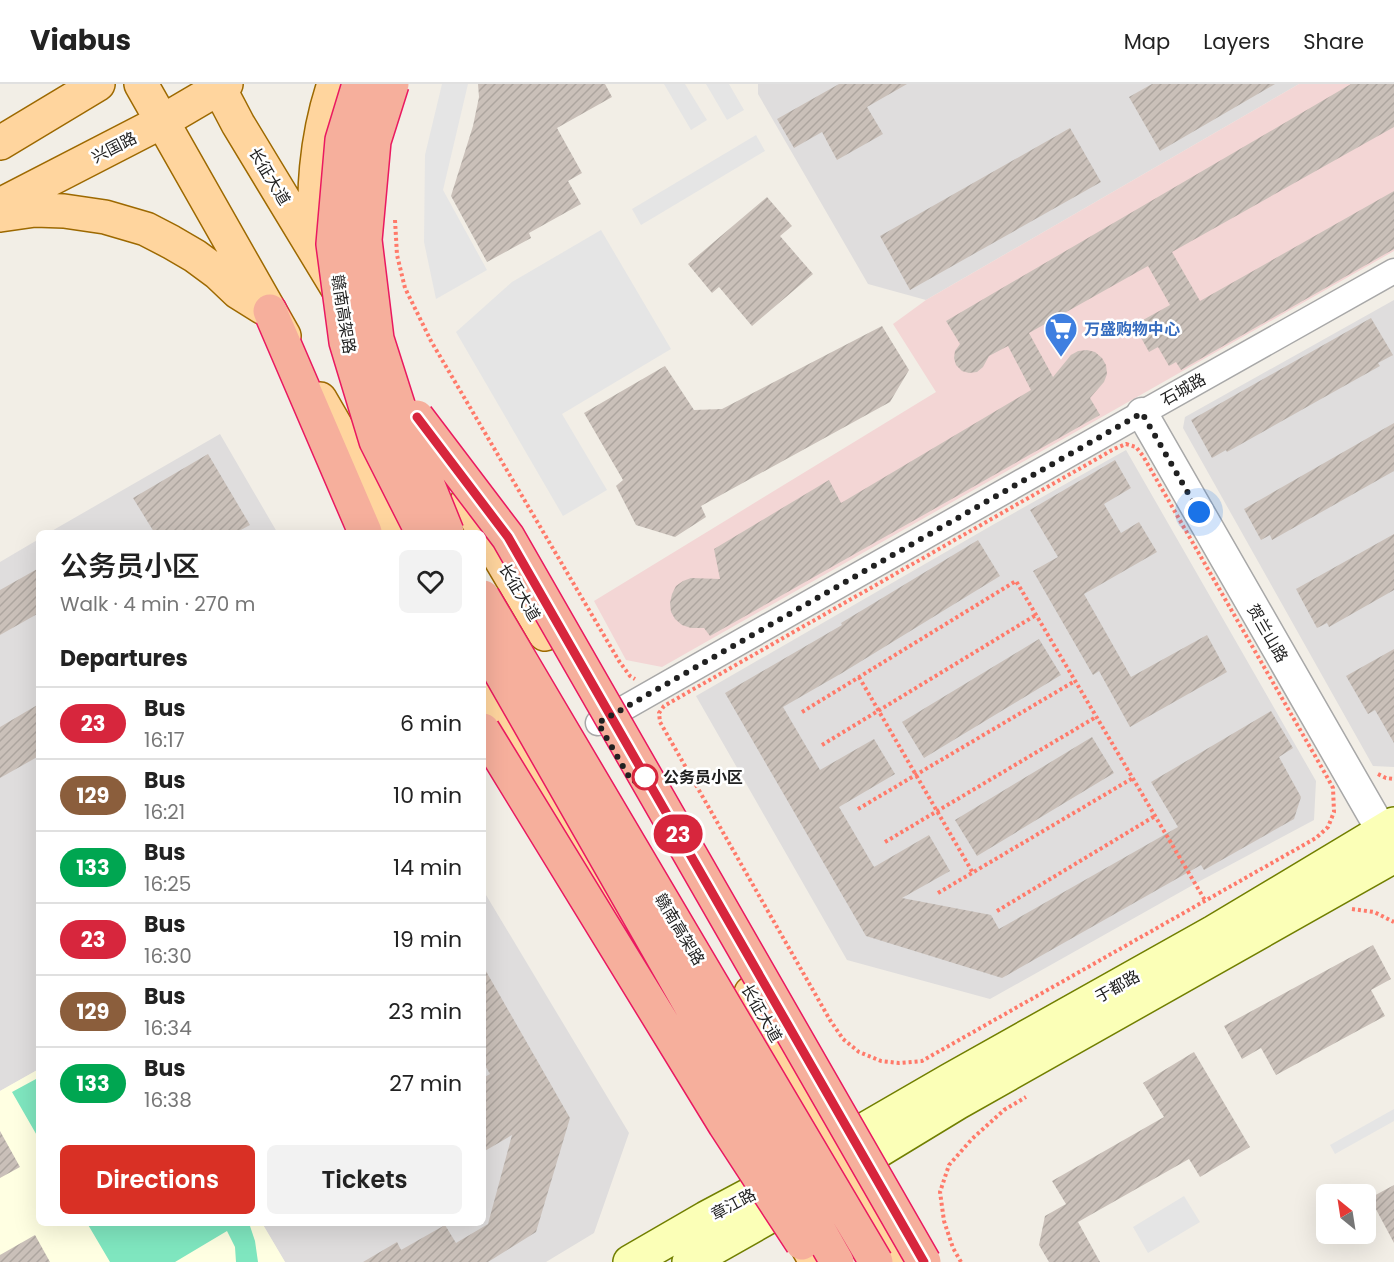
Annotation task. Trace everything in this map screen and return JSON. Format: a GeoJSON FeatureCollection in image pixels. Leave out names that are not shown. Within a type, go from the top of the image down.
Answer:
{"type":"FeatureCollection","features":[{"type":"Feature","properties":{"kind":"highway","name":"赣南高架路"},"geometry":{"type":"LineString","coordinates":[[359,84],[342,140],[333,244],[346,342],[376,441],[421,530]]}},
{"type":"Feature","properties":{"kind":"highway","name":"赣南高架路"},"geometry":{"type":"LineString","coordinates":[[392,84],[374,141],[365,240],[377,339],[406,430],[446,530]]}},
{"type":"Feature","properties":{"kind":"highway"},"geometry":{"type":"LineString","coordinates":[[270,311],[364,530]]}},
{"type":"Feature","properties":{"kind":"highway"},"geometry":{"type":"LineString","coordinates":[[417,417],[508,537],[924,1262]]}},
{"type":"Feature","properties":{"kind":"highway","name":"赣南高架路"},"geometry":{"type":"LineString","coordinates":[[486,602],[876,1262]]}},
{"type":"Feature","properties":{"kind":"highway","name":"赣南高架路"},"geometry":{"type":"LineString","coordinates":[[486,647],[837,1262]]}},
{"type":"Feature","properties":{"kind":"highway"},"geometry":{"type":"LineString","coordinates":[[486,735],[725,1125],[815,1262]]}},
{"type":"Feature","properties":{"kind":"main road"},"geometry":{"type":"LineString","coordinates":[[0,143],[98,84]]}},
{"type":"Feature","properties":{"kind":"main road"},"geometry":{"type":"LineString","coordinates":[[141,84],[396,530]]}},
{"type":"Feature","properties":{"kind":"main road"},"geometry":{"type":"LineString","coordinates":[[327,271],[319,244],[316,182],[324,120],[334,84]]}},
{"type":"Feature","properties":{"kind":"main road","name":"兴国路"},"geometry":{"type":"LineString","coordinates":[[0,205],[163,121],[221,86]]}},
{"type":"Feature","properties":{"kind":"main road","name":"长征大道"},"geometry":{"type":"LineString","coordinates":[[221,86],[238,124],[484,530]]}},
{"type":"Feature","properties":{"kind":"main road"},"geometry":{"type":"LineString","coordinates":[[0,215],[35,210],[64,210],[93,214],[146,230],[195,256],[238,292],[270,311]]}},
{"type":"Feature","properties":{"kind":"main road","name":"长征大道"},"geometry":{"type":"LineString","coordinates":[[486,534],[598,723],[903,1262]]}},
{"type":"Feature","properties":{"kind":"main road"},"geometry":{"type":"LineString","coordinates":[[486,687],[779,1195],[815,1262]]}},
{"type":"Feature","properties":{"kind":"main road","name":"于都路"},"geometry":{"type":"LineString","coordinates":[[844,1157],[1213,914],[1391,841]]}},
{"type":"Feature","properties":{"kind":"main road","name":"于都路"},"geometry":{"type":"LineString","coordinates":[[844,1157],[920,1124],[957,1103],[1391,841]]}},
{"type":"Feature","properties":{"kind":"main road","name":"章江路"},"geometry":{"type":"LineString","coordinates":[[689,1262],[779,1195],[844,1157]]}},
{"type":"Feature","properties":{"kind":"main road","name":"章江路"},"geometry":{"type":"LineString","coordinates":[[630,1262],[706,1218],[779,1195]]}},
{"type":"Feature","properties":{"kind":"street"},"geometry":{"type":"LineString","coordinates":[[0,131],[92,84]]}},
{"type":"Feature","properties":{"kind":"street"},"geometry":{"type":"LineString","coordinates":[[0,231],[35,210],[163,121]]}},
{"type":"Feature","properties":{"kind":"street","name":"石城路"},"geometry":{"type":"LineString","coordinates":[[598,723],[1394,271]]}},
{"type":"Feature","properties":{"kind":"street","name":"贺兰山路"},"geometry":{"type":"LineString","coordinates":[[1142,413],[1391,841]]}},
{"type":"Feature","properties":{"kind":"path"},"geometry":{"type":"LineString","coordinates":[[395,216],[397,255],[405,288],[431,341],[619,661],[636,681]]}},
{"type":"Feature","properties":{"kind":"path"},"geometry":{"type":"LineString","coordinates":[[1126,444],[1136,447],[1333,788],[1334,812],[1328,827],[1213,914],[922,1061],[899,1063],[881,1061],[851,1046],[843,1039],[830,1020],[660,722],[659,713],[664,706],[1114,448],[1126,444]]}},
{"type":"Feature","properties":{"kind":"path"},"geometry":{"type":"LineString","coordinates":[[802,712],[1016,581],[1213,914]]}},
{"type":"Feature","properties":{"kind":"path"},"geometry":{"type":"LineString","coordinates":[[822,745],[1036,615]]}},
{"type":"Feature","properties":{"kind":"path"},"geometry":{"type":"LineString","coordinates":[[859,677],[973,873]]}},
{"type":"Feature","properties":{"kind":"path"},"geometry":{"type":"LineString","coordinates":[[858,809],[1075,681]]}},
{"type":"Feature","properties":{"kind":"path"},"geometry":{"type":"LineString","coordinates":[[885,842],[1096,717]]}},
{"type":"Feature","properties":{"kind":"path"},"geometry":{"type":"LineString","coordinates":[[939,893],[1132,778]]}},
{"type":"Feature","properties":{"kind":"path"},"geometry":{"type":"LineString","coordinates":[[997,911],[1155,816]]}},
{"type":"Feature","properties":{"kind":"path"},"geometry":{"type":"LineString","coordinates":[[961,1262],[953,1248],[944,1221],[940,1192],[949,1165],[972,1139],[1004,1110]]}},
{"type":"Feature","properties":{"kind":"shaded area"},"geometry":{"type":"Polygon","coordinates":[[[442,84],[468,84],[443,190],[487,270],[436,299],[424,242],[425,155],[442,84]]]}},
{"type":"Feature","properties":{"kind":"shaded area"},"geometry":{"type":"Polygon","coordinates":[[[664,84],[685,84],[707,120],[691,130],[664,84]]]}},
{"type":"Feature","properties":{"kind":"shaded area"},"geometry":{"type":"Polygon","coordinates":[[[706,84],[729,84],[744,110],[727,120],[706,84]]]}},
{"type":"Feature","properties":{"kind":"shaded area"},"geometry":{"type":"Polygon","coordinates":[[[758,84],[1299,84],[926,300],[868,284],[758,94],[758,84]]]}},
{"type":"Feature","properties":{"kind":"shaded area","name":"万盛购物中心"},"geometry":{"type":"Polygon","coordinates":[[[1299,84],[1394,84],[1394,251],[662,667],[626,660],[594,601],[936,392],[893,324],[926,300],[1299,84]]]}},
{"type":"Feature","properties":{"kind":"shaded area"},"geometry":{"type":"Polygon","coordinates":[[[756,135],[765,151],[641,225],[632,209],[756,135]]]}},
{"type":"Feature","properties":{"kind":"shaded area"},"geometry":{"type":"Polygon","coordinates":[[[601,230],[671,349],[562,414],[607,490],[563,516],[456,332],[512,282],[601,230]]]}},
{"type":"Feature","properties":{"kind":"shaded area"},"geometry":{"type":"Polygon","coordinates":[[[1394,300],[1394,767],[1373,766],[1183,428],[1185,417],[1394,300]]]}},
{"type":"Feature","properties":{"kind":"shaded area"},"geometry":{"type":"Polygon","coordinates":[[[220,434],[276,530],[53,530],[220,434]]]}},
{"type":"Feature","properties":{"kind":"shaded area"},"geometry":{"type":"Polygon","coordinates":[[[1126,450],[1316,781],[1314,820],[990,999],[847,960],[696,696],[1126,450]]]}},
{"type":"Feature","properties":{"kind":"shaded area"},"geometry":{"type":"Polygon","coordinates":[[[36,541],[36,1071],[0,1091],[0,562],[36,541]]]}},
{"type":"Feature","properties":{"kind":"shaded area"},"geometry":{"type":"Polygon","coordinates":[[[486,895],[629,1133],[594,1233],[546,1262],[285,1262],[264,1226],[486,1226],[486,895]]]}},
{"type":"Feature","properties":{"kind":"shaded area"},"geometry":{"type":"Polygon","coordinates":[[[36,1071],[36,1226],[264,1226],[285,1262],[0,1262],[0,1091],[36,1071]]]}},
{"type":"Feature","properties":{"kind":"shaded area"},"geometry":{"type":"Polygon","coordinates":[[[1394,1109],[1394,1121],[1335,1154],[1330,1145],[1394,1109]]]}},
{"type":"Feature","properties":{"kind":"shaded area"},"geometry":{"type":"Polygon","coordinates":[[[1184,1196],[1200,1222],[1148,1253],[1133,1227],[1184,1196]]]}},
{"type":"Feature","properties":{"kind":"green space"},"geometry":{"type":"Polygon","coordinates":[[[36,1079],[36,1134],[12,1092],[36,1079]]]}},
{"type":"Feature","properties":{"kind":"green space"},"geometry":{"type":"Polygon","coordinates":[[[89,1226],[250,1226],[258,1262],[236,1262],[235,1247],[227,1231],[175,1262],[110,1262],[89,1226]]]}},
{"type":"Feature","properties":{"kind":"building"},"geometry":{"type":"Polygon","coordinates":[[[478,84],[605,84],[612,97],[557,128],[582,173],[568,181],[581,204],[529,233],[531,238],[487,262],[451,196],[473,126],[479,97],[478,84]]]}},
{"type":"Feature","properties":{"kind":"building"},"geometry":{"type":"Polygon","coordinates":[[[839,84],[907,84],[867,107],[883,134],[837,160],[822,132],[794,148],[777,119],[839,84]]]}},
{"type":"Feature","properties":{"kind":"building"},"geometry":{"type":"Polygon","coordinates":[[[1152,84],[1275,84],[1160,151],[1129,97],[1152,84]]]}},
{"type":"Feature","properties":{"kind":"building"},"geometry":{"type":"Polygon","coordinates":[[[1351,84],[1394,84],[1394,127],[1172,252],[1200,301],[1394,191],[1394,249],[1181,370],[1176,362],[1169,366],[1158,347],[1149,352],[1134,325],[1170,305],[1148,266],[1029,333],[1053,377],[1071,355],[1078,351],[1095,352],[1102,358],[1107,374],[1104,382],[1090,398],[1100,415],[710,636],[704,628],[691,628],[675,619],[670,603],[676,586],[691,578],[720,579],[714,549],[829,480],[841,503],[1031,390],[1008,346],[989,356],[977,372],[962,371],[956,365],[954,358],[955,351],[960,344],[946,321],[1351,84]]]}},
{"type":"Feature","properties":{"kind":"building"},"geometry":{"type":"Polygon","coordinates":[[[1070,128],[1101,182],[910,290],[880,236],[1070,128]]]}},
{"type":"Feature","properties":{"kind":"building"},"geometry":{"type":"Polygon","coordinates":[[[767,197],[792,226],[780,236],[813,274],[752,326],[719,287],[712,293],[688,264],[767,197]]]}},
{"type":"Feature","properties":{"kind":"building"},"geometry":{"type":"Polygon","coordinates":[[[1371,318],[1393,355],[1378,363],[1380,366],[1227,452],[1226,450],[1212,458],[1191,420],[1371,318]]]}},
{"type":"Feature","properties":{"kind":"building"},"geometry":{"type":"Polygon","coordinates":[[[882,326],[909,370],[890,402],[701,506],[706,517],[675,537],[636,525],[616,486],[623,480],[584,413],[665,366],[694,410],[722,409],[882,326]]]}},
{"type":"Feature","properties":{"kind":"building"},"geometry":{"type":"Polygon","coordinates":[[[1394,423],[1394,471],[1272,540],[1270,535],[1261,540],[1244,509],[1394,423]]]}},
{"type":"Feature","properties":{"kind":"building"},"geometry":{"type":"Polygon","coordinates":[[[208,454],[250,525],[241,530],[153,530],[133,498],[208,454]]]}},
{"type":"Feature","properties":{"kind":"building"},"geometry":{"type":"Polygon","coordinates":[[[1115,460],[1131,488],[1104,504],[1121,533],[1139,522],[1157,552],[1084,594],[1131,677],[1207,635],[1227,672],[1130,727],[1099,671],[1093,675],[1033,571],[1058,557],[1030,510],[1115,460]]]}},
{"type":"Feature","properties":{"kind":"building"},"geometry":{"type":"Polygon","coordinates":[[[1394,534],[1394,590],[1329,627],[1327,623],[1317,628],[1296,589],[1394,534]]]}},
{"type":"Feature","properties":{"kind":"building"},"geometry":{"type":"Polygon","coordinates":[[[978,540],[1000,576],[783,707],[820,770],[874,739],[895,774],[839,807],[874,867],[929,835],[950,871],[902,898],[991,915],[999,929],[1178,827],[1151,782],[1271,711],[1293,748],[1279,757],[1301,797],[1294,819],[1204,870],[1201,865],[1002,978],[866,936],[725,693],[842,625],[841,623],[978,540]]]}},
{"type":"Feature","properties":{"kind":"building"},"geometry":{"type":"Polygon","coordinates":[[[36,570],[36,615],[0,635],[0,590],[36,570]]]}},
{"type":"Feature","properties":{"kind":"building"},"geometry":{"type":"Polygon","coordinates":[[[1039,639],[1061,675],[924,758],[902,722],[1039,639]]]}},
{"type":"Feature","properties":{"kind":"building"},"geometry":{"type":"Polygon","coordinates":[[[1394,649],[1394,743],[1375,710],[1368,714],[1346,676],[1394,649]]]}},
{"type":"Feature","properties":{"kind":"building"},"geometry":{"type":"Polygon","coordinates":[[[36,706],[36,758],[0,778],[0,727],[36,706]]]}},
{"type":"Feature","properties":{"kind":"building"},"geometry":{"type":"Polygon","coordinates":[[[1092,737],[1114,773],[977,856],[955,820],[1092,737]]]}},
{"type":"Feature","properties":{"kind":"building"},"geometry":{"type":"Polygon","coordinates":[[[1373,945],[1391,979],[1371,990],[1385,1016],[1276,1075],[1261,1048],[1242,1059],[1224,1026],[1373,945]]]}},
{"type":"Feature","properties":{"kind":"building"},"geometry":{"type":"Polygon","coordinates":[[[486,971],[570,1118],[536,1232],[488,1262],[363,1262],[397,1242],[401,1250],[443,1226],[446,1226],[456,1243],[488,1224],[512,1135],[486,1150],[486,1076],[490,1074],[486,1067],[486,971]]]}},
{"type":"Feature","properties":{"kind":"building"},"geometry":{"type":"Polygon","coordinates":[[[1194,1052],[1250,1147],[1200,1177],[1189,1159],[1078,1222],[1100,1262],[1049,1262],[1039,1245],[1045,1216],[1066,1204],[1052,1181],[1164,1117],[1143,1083],[1194,1052]]]}},
{"type":"Feature","properties":{"kind":"building"},"geometry":{"type":"Polygon","coordinates":[[[0,1131],[20,1167],[0,1178],[0,1131]]]}},
{"type":"Feature","properties":{"kind":"building"},"geometry":{"type":"Polygon","coordinates":[[[1394,1185],[1394,1243],[1376,1209],[1376,1195],[1394,1185]]]}},
{"type":"Feature","properties":{"kind":"building"},"geometry":{"type":"Polygon","coordinates":[[[35,1235],[50,1262],[0,1262],[0,1255],[35,1235]]]}},
{"type":"Feature","properties":{"kind":"bus line","name":"23"},"geometry":{"type":"LineString","coordinates":[[417,417],[508,537],[924,1262]]}},
{"type":"Feature","properties":{"kind":"place","name":"万盛购物中心"},"geometry":{"type":"Point","coordinates":[1061,358]}},
{"type":"Feature","properties":{"kind":"place","name":"公务员小区"},"geometry":{"type":"Point","coordinates":[645,777]}},
{"type":"Feature","properties":{"kind":"route"},"geometry":{"type":"LineString","coordinates":[[645,777],[632,782],[598,723],[1142,413],[1199,512]]}}]}
